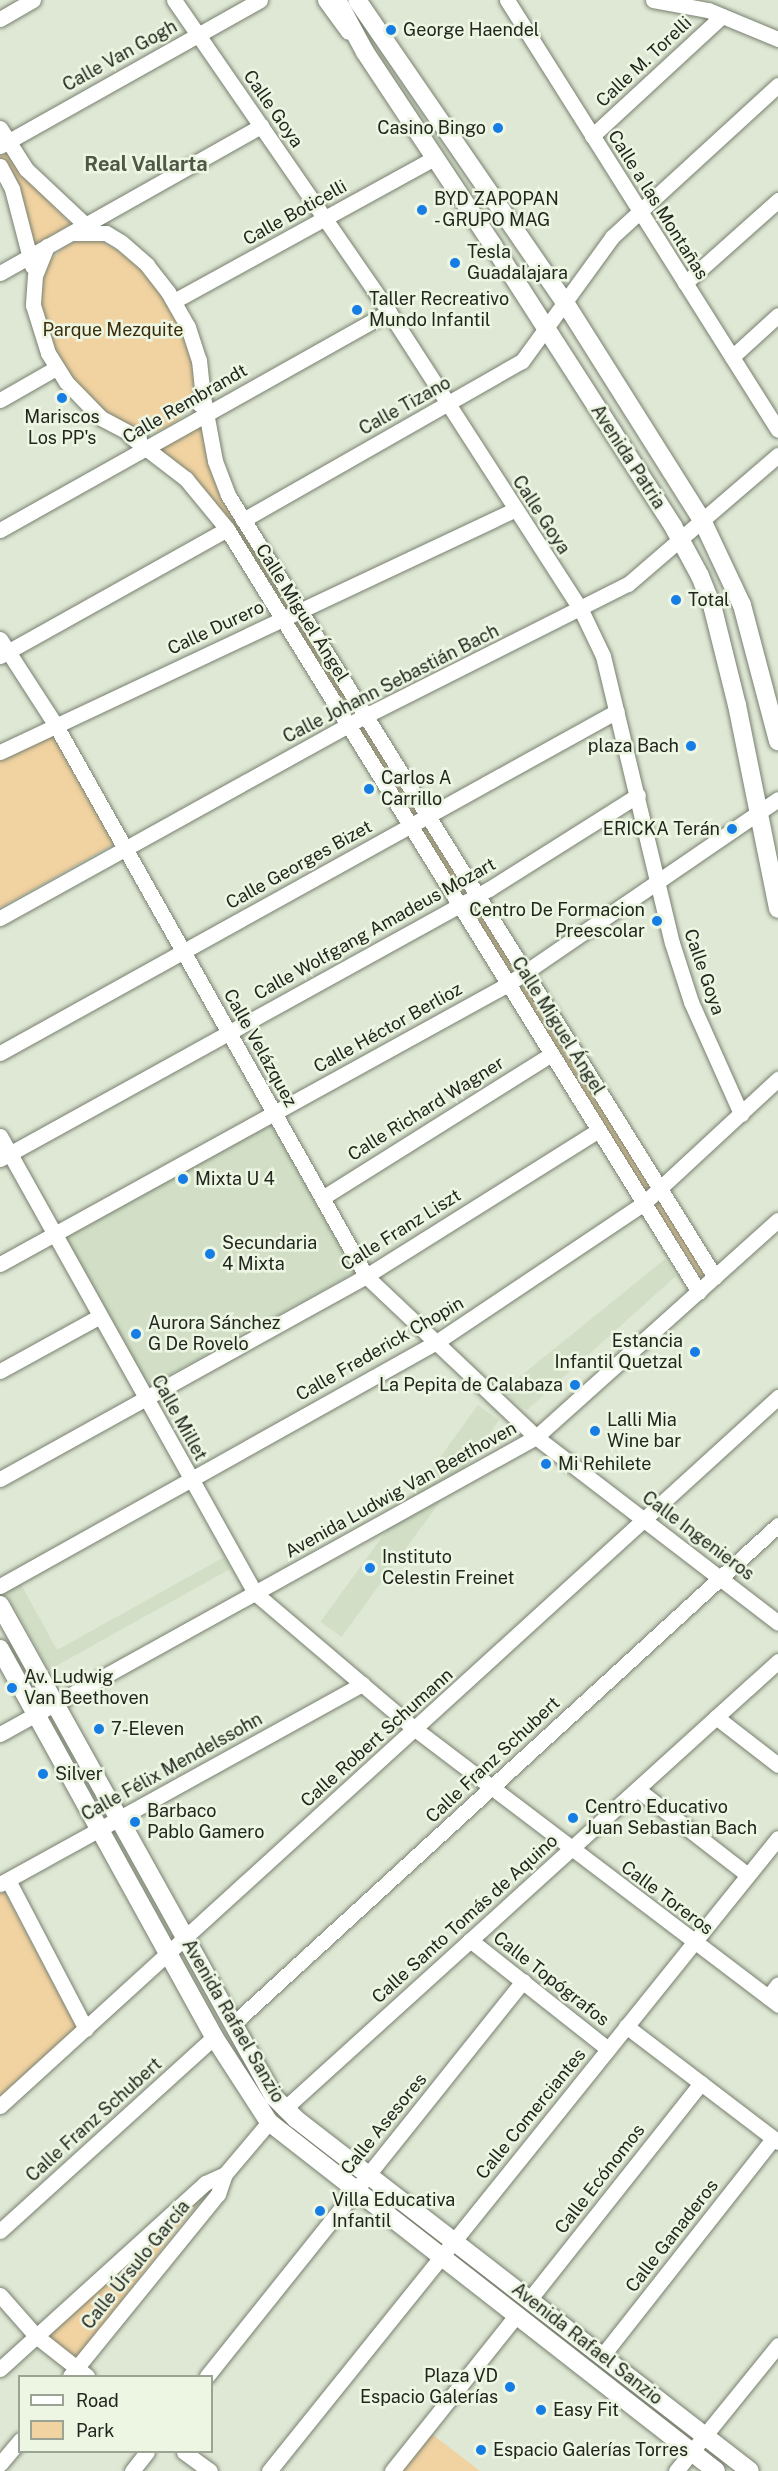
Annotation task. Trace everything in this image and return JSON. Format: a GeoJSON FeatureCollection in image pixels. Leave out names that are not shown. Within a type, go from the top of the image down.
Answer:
{"type":"FeatureCollection","features":[{"type":"Feature","properties":{"kind":"main road","name":"Avenida Patria"},"geometry":{"type":"LineString","coordinates":[[337,0],[365,52],[546,328],[680,539],[713,609],[778,909]]}},
{"type":"Feature","properties":{"kind":"main road","name":"Avenida Patria"},"geometry":{"type":"LineString","coordinates":[[357,0],[564,302],[702,520],[742,605],[778,741]]}},
{"type":"Feature","properties":{"kind":"main road","name":"Avenida Rafael Sanzio"},"geometry":{"type":"LineString","coordinates":[[0,1605],[265,2082],[284,2109],[750,2471]]}},
{"type":"Feature","properties":{"kind":"main road","name":"Avenida Rafael Sanzio"},"geometry":{"type":"LineString","coordinates":[[0,1649],[214,2037],[269,2122],[515,2317],[716,2471]]}},
{"type":"Feature","properties":{"kind":"street"},"geometry":{"type":"LineString","coordinates":[[0,19],[33,0]]}},
{"type":"Feature","properties":{"kind":"street","name":"Calle Goya"},"geometry":{"type":"LineString","coordinates":[[174,0],[389,312],[514,510],[581,610],[603,656],[657,882],[691,1002],[741,1114]]}},
{"type":"Feature","properties":{"kind":"street","name":"Calle Van Gogh"},"geometry":{"type":"LineString","coordinates":[[3,138],[260,0]]}},
{"type":"Feature","properties":{"kind":"street"},"geometry":{"type":"LineString","coordinates":[[326,0],[365,52]]}},
{"type":"Feature","properties":{"kind":"street"},"geometry":{"type":"LineString","coordinates":[[365,0],[379,32]]}},
{"type":"Feature","properties":{"kind":"street","name":"Calle a las Montañas"},"geometry":{"type":"LineString","coordinates":[[507,0],[778,430]]}},
{"type":"Feature","properties":{"kind":"street"},"geometry":{"type":"LineString","coordinates":[[653,0],[722,16],[778,39]]}},
{"type":"Feature","properties":{"kind":"street","name":"Calle M. Torelli"},"geometry":{"type":"LineString","coordinates":[[592,136],[722,16]]}},
{"type":"Feature","properties":{"kind":"street","name":"Calle Tizano"},"geometry":{"type":"LineString","coordinates":[[243,520],[522,361],[591,261],[639,210],[778,85]]}},
{"type":"Feature","properties":{"kind":"street"},"geometry":{"type":"LineString","coordinates":[[0,273],[69,234],[89,227],[261,126]]}},
{"type":"Feature","properties":{"kind":"street","name":"Calle Miguel Ángel"},"geometry":{"type":"LineString","coordinates":[[3,138],[38,182],[89,227],[106,233],[135,254],[174,301],[194,344],[221,479],[243,520],[715,1277]]}},
{"type":"Feature","properties":{"kind":"street","name":"Calle Boticelli"},"geometry":{"type":"LineString","coordinates":[[174,301],[434,158]]}},
{"type":"Feature","properties":{"kind":"street","name":"Calle Miguel Ángel"},"geometry":{"type":"LineString","coordinates":[[0,166],[12,189],[30,256],[34,275],[36,321],[56,368],[101,418],[130,436],[154,445],[186,479],[227,529],[699,1292]]}},
{"type":"Feature","properties":{"kind":"street"},"geometry":{"type":"LineString","coordinates":[[685,283],[778,200]]}},
{"type":"Feature","properties":{"kind":"street","name":"Calle Miguel Ángel"},"geometry":{"type":"LineString","coordinates":[[34,275],[47,246]]}},
{"type":"Feature","properties":{"kind":"street","name":"Calle Rembrandt"},"geometry":{"type":"LineString","coordinates":[[0,530],[389,312]]}},
{"type":"Feature","properties":{"kind":"street"},"geometry":{"type":"LineString","coordinates":[[732,357],[778,315]]}},
{"type":"Feature","properties":{"kind":"street"},"geometry":{"type":"LineString","coordinates":[[0,400],[56,368]]}},
{"type":"Feature","properties":{"kind":"street"},"geometry":{"type":"LineString","coordinates":[[187,425],[203,396]]}},
{"type":"Feature","properties":{"kind":"street","name":"Calle Johann Sebastián Bach"},"geometry":{"type":"LineString","coordinates":[[0,918],[348,725],[581,610],[628,584],[778,455]]}},
{"type":"Feature","properties":{"kind":"street","name":"Calle Durero"},"geometry":{"type":"LineString","coordinates":[[0,752],[55,724],[514,510]]}},
{"type":"Feature","properties":{"kind":"street"},"geometry":{"type":"LineString","coordinates":[[3,649],[227,529]]}},
{"type":"Feature","properties":{"kind":"street","name":"Calle Velázquez"},"geometry":{"type":"LineString","coordinates":[[3,649],[55,724],[366,1276],[536,1437]]}},
{"type":"Feature","properties":{"kind":"street","name":"Calle Georges Bizet"},"geometry":{"type":"LineString","coordinates":[[0,1053],[617,711]]}},
{"type":"Feature","properties":{"kind":"street","name":"Calle Wolfgang Amadeus Mozart"},"geometry":{"type":"LineString","coordinates":[[5,1157],[477,896],[638,795]]}},
{"type":"Feature","properties":{"kind":"street","name":"Calle Héctor Berlioz"},"geometry":{"type":"LineString","coordinates":[[0,1264],[508,984],[778,799]]}},
{"type":"Feature","properties":{"kind":"street","name":"Calle Richard Wagner"},"geometry":{"type":"LineString","coordinates":[[322,1198],[552,1054]]}},
{"type":"Feature","properties":{"kind":"street","name":"Calle Frederick Chopin"},"geometry":{"type":"LineString","coordinates":[[0,1586],[435,1343],[644,1203],[778,1079]]}},
{"type":"Feature","properties":{"kind":"street","name":"Calle Franz Liszt"},"geometry":{"type":"LineString","coordinates":[[0,1479],[366,1276],[600,1130]]}},
{"type":"Feature","properties":{"kind":"street","name":"Calle Millet"},"geometry":{"type":"LineString","coordinates":[[0,1136],[5,1157],[55,1233],[255,1593]]}},
{"type":"Feature","properties":{"kind":"street","name":"Avenida Ludwig Van Beethoven"},"geometry":{"type":"LineString","coordinates":[[0,1734],[536,1437],[778,1220]]}},
{"type":"Feature","properties":{"kind":"street"},"geometry":{"type":"LineString","coordinates":[[0,1371],[100,1316]]}},
{"type":"Feature","properties":{"kind":"street","name":"Calle Robert Schumann"},"geometry":{"type":"LineString","coordinates":[[0,2106],[778,1397]]}},
{"type":"Feature","properties":{"kind":"street","name":"Calle Ingenieros"},"geometry":{"type":"LineString","coordinates":[[536,1437],[644,1520],[722,1576],[778,1623]]}},
{"type":"Feature","properties":{"kind":"street","name":"Calle Franz Schubert"},"geometry":{"type":"LineString","coordinates":[[233,2024],[778,1525]]}},
{"type":"Feature","properties":{"kind":"street","name":"Calle Toreros"},"geometry":{"type":"LineString","coordinates":[[255,1593],[415,1729],[773,2001]]}},
{"type":"Feature","properties":{"kind":"street","name":"Calle Santo Tomás de Aquino"},"geometry":{"type":"LineString","coordinates":[[284,2109],[778,1661]]}},
{"type":"Feature","properties":{"kind":"street","name":"Calle Félix Mendelssohn"},"geometry":{"type":"LineString","coordinates":[[4,1882],[362,1684]]}},
{"type":"Feature","properties":{"kind":"street"},"geometry":{"type":"LineString","coordinates":[[716,1717],[778,1765]]}},
{"type":"Feature","properties":{"kind":"street"},"geometry":{"type":"LineString","coordinates":[[637,1789],[748,1875]]}},
{"type":"Feature","properties":{"kind":"street","name":"Calle Comerciantes"},"geometry":{"type":"LineString","coordinates":[[269,2471],[778,1838]]}},
{"type":"Feature","properties":{"kind":"street"},"geometry":{"type":"LineString","coordinates":[[4,1882],[86,2029]]}},
{"type":"Feature","properties":{"kind":"street","name":"Calle Topógrafos"},"geometry":{"type":"LineString","coordinates":[[470,1940],[608,2049]]}},
{"type":"Feature","properties":{"kind":"street","name":"Calle Asesores"},"geometry":{"type":"LineString","coordinates":[[208,2375],[523,1981]]}},
{"type":"Feature","properties":{"kind":"street"},"geometry":{"type":"LineString","coordinates":[[773,2001],[778,1984]]}},
{"type":"Feature","properties":{"kind":"street","name":"Calle Topógrafos"},"geometry":{"type":"LineString","coordinates":[[626,2026],[776,2141]]}},
{"type":"Feature","properties":{"kind":"street","name":"Calle Franz Schubert"},"geometry":{"type":"LineString","coordinates":[[0,2231],[214,2037]]}},
{"type":"Feature","properties":{"kind":"street","name":"Calle Ecónomos"},"geometry":{"type":"LineString","coordinates":[[529,2300],[701,2083]]}},
{"type":"Feature","properties":{"kind":"street"},"geometry":{"type":"LineString","coordinates":[[0,2369],[205,2183],[225,2174],[269,2122]]}},
{"type":"Feature","properties":{"kind":"street","name":"Calle Ganaderos"},"geometry":{"type":"LineString","coordinates":[[602,2356],[776,2141]]}},
{"type":"Feature","properties":{"kind":"street","name":"Calle Úrsulo García"},"geometry":{"type":"LineString","coordinates":[[78,2374],[218,2194],[225,2174]]}},
{"type":"Feature","properties":{"kind":"street"},"geometry":{"type":"LineString","coordinates":[[0,2295],[36,2336],[78,2374]]}},
{"type":"Feature","properties":{"kind":"street"},"geometry":{"type":"LineString","coordinates":[[392,2471],[515,2317]]}},
{"type":"Feature","properties":{"kind":"street"},"geometry":{"type":"LineString","coordinates":[[676,2471],[778,2345]]}},
{"type":"Feature","properties":{"kind":"street"},"geometry":{"type":"LineString","coordinates":[[0,2464],[18,2442]]}},
{"type":"Feature","properties":{"kind":"street"},"geometry":{"type":"LineString","coordinates":[[132,2471],[146,2453]]}},
{"type":"Feature","properties":{"kind":"street"},"geometry":{"type":"LineString","coordinates":[[187,2453],[210,2471]]}},
{"type":"Feature","properties":{"kind":"shaded area","name":"Secundaria 4 Mixta"},"geometry":{"type":"Polygon","coordinates":[[[272,1119],[356,1271],[146,1388],[62,1235],[272,1119]]]}},
{"type":"Feature","properties":{"kind":"shaded area"},"geometry":{"type":"Polygon","coordinates":[[[665,1259],[676,1276],[527,1410],[502,1391],[665,1259]]]}},
{"type":"Feature","properties":{"kind":"shaded area"},"geometry":{"type":"Polygon","coordinates":[[[478,1405],[499,1420],[342,1637],[320,1622],[478,1405]]]}},
{"type":"Feature","properties":{"kind":"shaded area"},"geometry":{"type":"Polygon","coordinates":[[[224,1557],[230,1569],[49,1670],[6,1592],[21,1584],[57,1650],[224,1557]]]}},
{"type":"Feature","properties":{"kind":"green space"},"geometry":{"type":"Polygon","coordinates":[[[7,148],[31,183],[71,224],[34,246],[0,157],[7,148]]]}},
{"type":"Feature","properties":{"kind":"green space","name":"Parque Mezquite"},"geometry":{"type":"Polygon","coordinates":[[[86,238],[101,241],[125,255],[146,274],[160,291],[185,337],[193,359],[195,394],[189,410],[172,425],[158,431],[134,431],[109,417],[75,382],[50,340],[39,299],[46,264],[65,246],[86,238]]]}},
{"type":"Feature","properties":{"kind":"green space"},"geometry":{"type":"Polygon","coordinates":[[[203,422],[211,465],[294,609],[285,613],[208,494],[157,450],[203,422]]]}},
{"type":"Feature","properties":{"kind":"green space"},"geometry":{"type":"Polygon","coordinates":[[[299,618],[357,711],[350,716],[291,623],[299,618]]]}},
{"type":"Feature","properties":{"kind":"green space"},"geometry":{"type":"Polygon","coordinates":[[[363,722],[421,811],[413,816],[355,727],[363,722]]]}},
{"type":"Feature","properties":{"kind":"green space"},"geometry":{"type":"Polygon","coordinates":[[[53,732],[116,843],[0,908],[0,759],[53,732]]]}},
{"type":"Feature","properties":{"kind":"green space"},"geometry":{"type":"Polygon","coordinates":[[[425,820],[470,891],[460,897],[416,826],[425,820]]]}},
{"type":"Feature","properties":{"kind":"green space"},"geometry":{"type":"Polygon","coordinates":[[[475,903],[516,971],[510,974],[469,907],[475,903]]]}},
{"type":"Feature","properties":{"kind":"green space"},"geometry":{"type":"Polygon","coordinates":[[[524,980],[652,1188],[645,1193],[515,987],[524,980]]]}},
{"type":"Feature","properties":{"kind":"green space"},"geometry":{"type":"Polygon","coordinates":[[[660,1198],[709,1273],[701,1278],[652,1203],[660,1198]]]}},
{"type":"Feature","properties":{"kind":"green space"},"geometry":{"type":"Polygon","coordinates":[[[4,1891],[77,2028],[0,2097],[0,1893],[4,1891]]]}},
{"type":"Feature","properties":{"kind":"green space"},"geometry":{"type":"Polygon","coordinates":[[[211,2186],[75,2360],[43,2336],[211,2186]]]}},
{"type":"Feature","properties":{"kind":"green space"},"geometry":{"type":"Polygon","coordinates":[[[428,2431],[480,2471],[395,2471],[428,2431]]]}},
{"type":"Feature","properties":{"kind":"place","name":"George Haendel"},"geometry":{"type":"Point","coordinates":[391,30]}},
{"type":"Feature","properties":{"kind":"place","name":"Casino Bingo"},"geometry":{"type":"Point","coordinates":[498,128]}},
{"type":"Feature","properties":{"kind":"place","name":"BYD ZAPOPAN - GRUPO MAG"},"geometry":{"type":"Point","coordinates":[422,210]}},
{"type":"Feature","properties":{"kind":"place","name":"Tesla Guadalajara"},"geometry":{"type":"Point","coordinates":[455,263]}},
{"type":"Feature","properties":{"kind":"place","name":"Taller Recreativo Mundo Infantil"},"geometry":{"type":"Point","coordinates":[357,310]}},
{"type":"Feature","properties":{"kind":"place","name":"Mariscos Los PP's"},"geometry":{"type":"Point","coordinates":[62,398]}},
{"type":"Feature","properties":{"kind":"place","name":"Total"},"geometry":{"type":"Point","coordinates":[676,600]}},
{"type":"Feature","properties":{"kind":"place","name":"plaza Bach"},"geometry":{"type":"Point","coordinates":[691,746]}},
{"type":"Feature","properties":{"kind":"place","name":"Carlos A Carrillo"},"geometry":{"type":"Point","coordinates":[369,789]}},
{"type":"Feature","properties":{"kind":"place","name":"ERICKA Terán"},"geometry":{"type":"Point","coordinates":[732,829]}},
{"type":"Feature","properties":{"kind":"place","name":"Centro De Formacion Preescolar"},"geometry":{"type":"Point","coordinates":[657,921]}},
{"type":"Feature","properties":{"kind":"place","name":"Mixta U 4"},"geometry":{"type":"Point","coordinates":[183,1179]}},
{"type":"Feature","properties":{"kind":"place","name":"Secundaria 4 Mixta"},"geometry":{"type":"Point","coordinates":[210,1254]}},
{"type":"Feature","properties":{"kind":"place","name":"Aurora Sánchez G De Rovelo"},"geometry":{"type":"Point","coordinates":[136,1334]}},
{"type":"Feature","properties":{"kind":"place","name":"Estancia Infantil Quetzal"},"geometry":{"type":"Point","coordinates":[695,1352]}},
{"type":"Feature","properties":{"kind":"place","name":"La Pepita de Calabaza"},"geometry":{"type":"Point","coordinates":[575,1385]}},
{"type":"Feature","properties":{"kind":"place","name":"Lalli Mia Wine bar"},"geometry":{"type":"Point","coordinates":[595,1431]}},
{"type":"Feature","properties":{"kind":"place","name":"Mi Rehilete"},"geometry":{"type":"Point","coordinates":[546,1464]}},
{"type":"Feature","properties":{"kind":"place","name":"Instituto Celestin Freinet"},"geometry":{"type":"Point","coordinates":[370,1568]}},
{"type":"Feature","properties":{"kind":"place","name":"Av. Ludwig Van Beethoven"},"geometry":{"type":"Point","coordinates":[12,1688]}},
{"type":"Feature","properties":{"kind":"place","name":"7-Eleven"},"geometry":{"type":"Point","coordinates":[99,1729]}},
{"type":"Feature","properties":{"kind":"place","name":"Silver"},"geometry":{"type":"Point","coordinates":[43,1774]}},
{"type":"Feature","properties":{"kind":"place","name":"Centro Educativo Juan Sebastian Bach"},"geometry":{"type":"Point","coordinates":[573,1818]}},
{"type":"Feature","properties":{"kind":"place","name":"Barbaco Pablo Gamero"},"geometry":{"type":"Point","coordinates":[135,1822]}},
{"type":"Feature","properties":{"kind":"place","name":"Villa Educativa Infantil"},"geometry":{"type":"Point","coordinates":[320,2211]}},
{"type":"Feature","properties":{"kind":"place","name":"Plaza VD Espacio Galerías"},"geometry":{"type":"Point","coordinates":[510,2387]}},
{"type":"Feature","properties":{"kind":"place","name":"Easy Fit"},"geometry":{"type":"Point","coordinates":[541,2410]}},
{"type":"Feature","properties":{"kind":"place","name":"Espacio Galerías Torres"},"geometry":{"type":"Point","coordinates":[481,2450]}},
{"type":"Feature","properties":{"kind":"district","name":"Real Vallarta"},"geometry":{"type":"Point","coordinates":[146,164]}}]}
